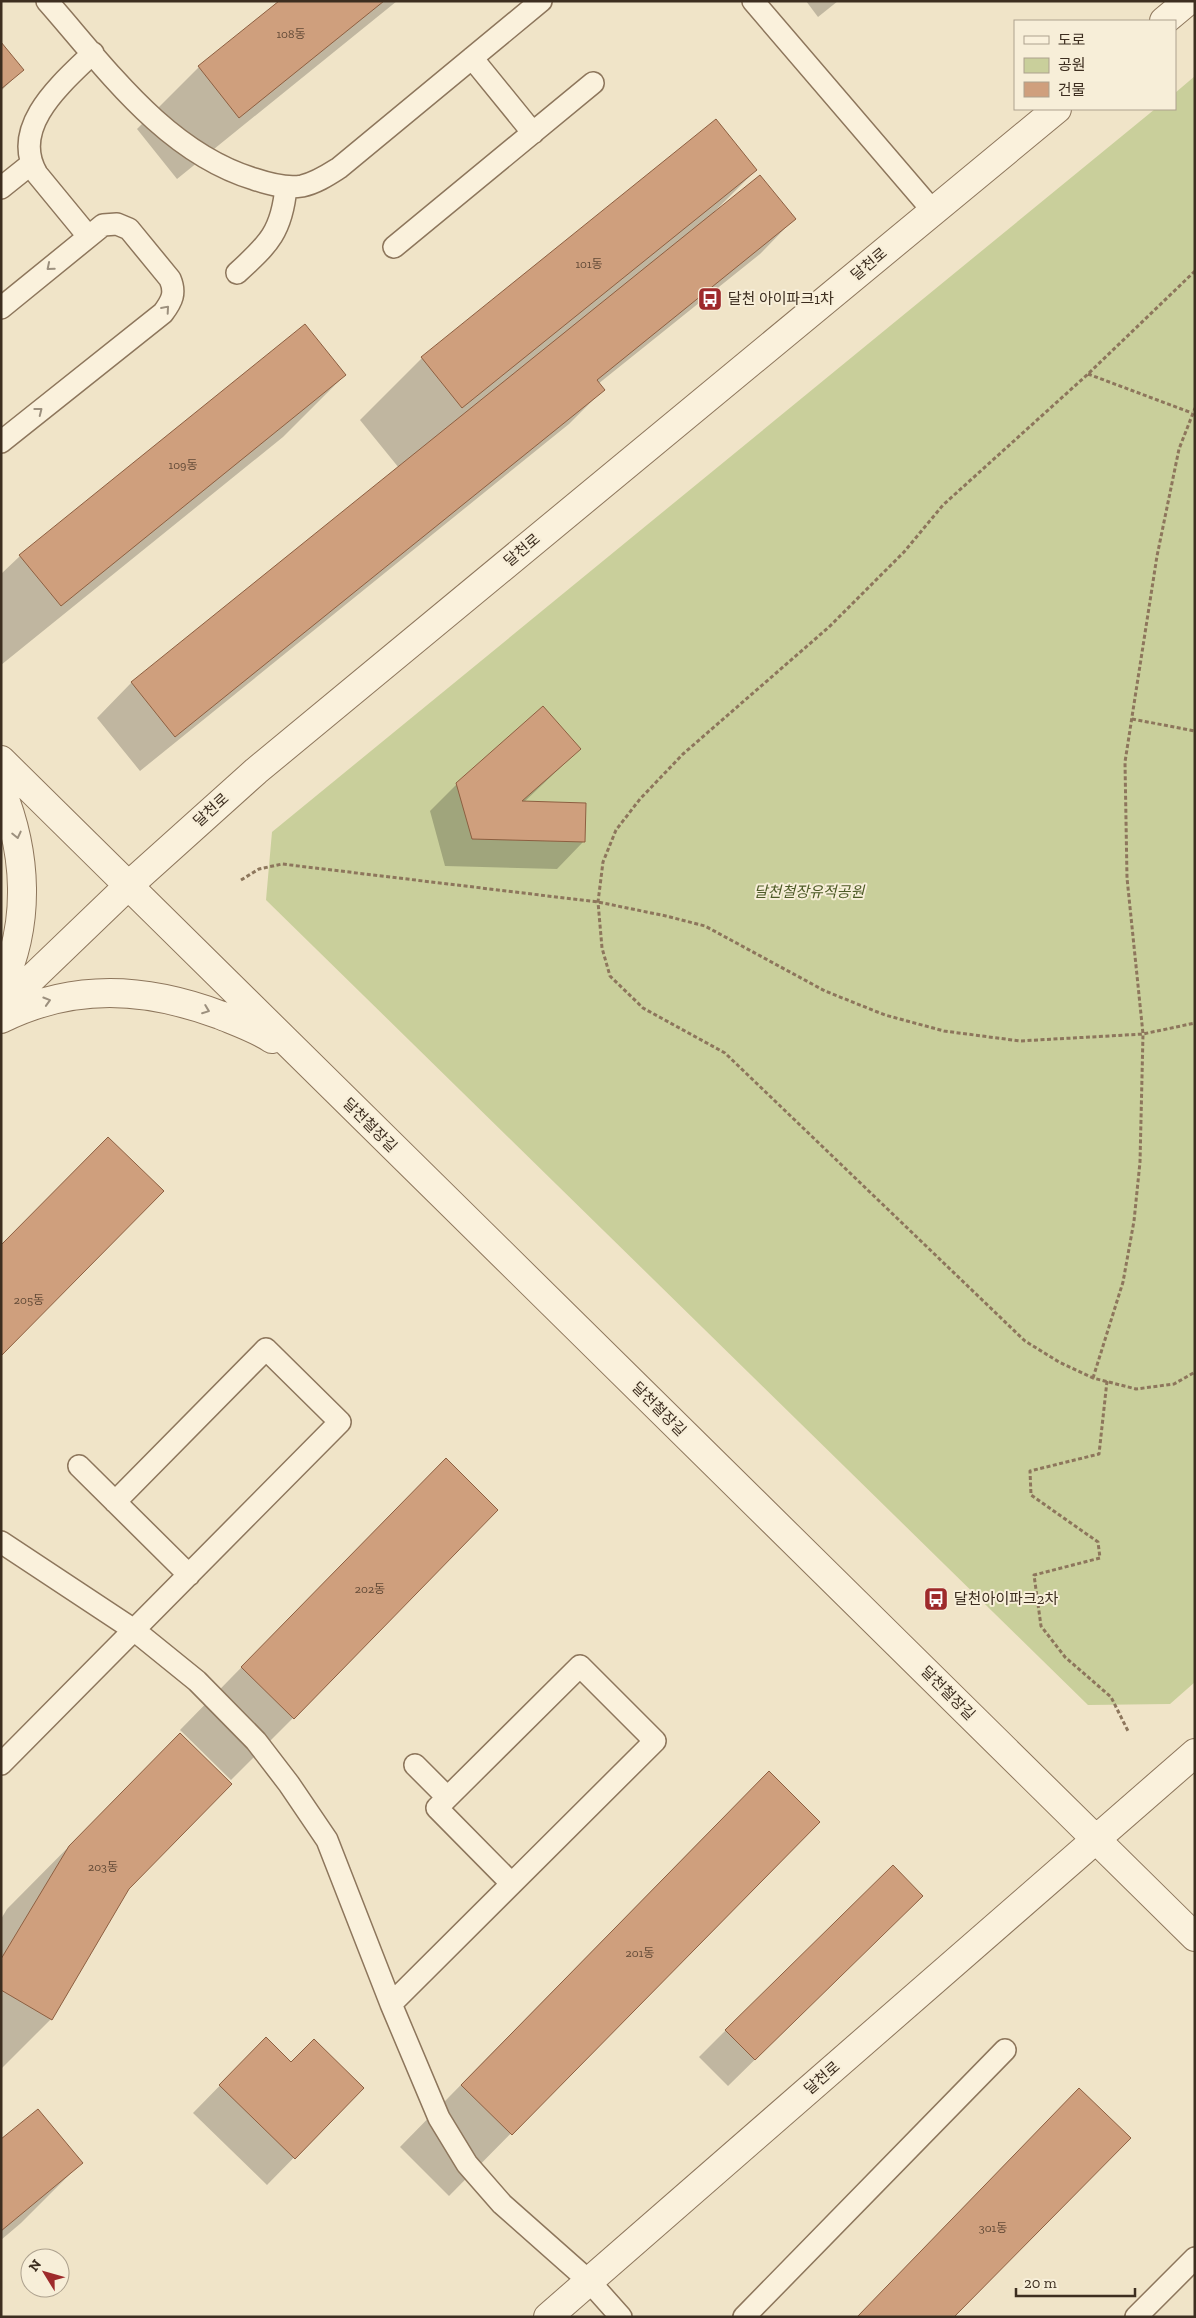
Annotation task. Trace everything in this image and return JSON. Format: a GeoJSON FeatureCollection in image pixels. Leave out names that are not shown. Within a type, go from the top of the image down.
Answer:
{"type":"FeatureCollection","features":[{"type":"Feature","properties":{"kind":"street"},"geometry":{"type":"LineString","coordinates":[[1165,20],[1188,1]]}},
{"type":"Feature","properties":{"kind":"street","name":"달천로"},"geometry":{"type":"LineString","coordinates":[[1,1008],[128,886],[256,770],[1056,110]]}},
{"type":"Feature","properties":{"kind":"street","name":"달천철장길"},"geometry":{"type":"LineString","coordinates":[[1,760],[1195,1937]]}},
{"type":"Feature","properties":{"kind":"street"},"geometry":{"type":"LineString","coordinates":[[1,789],[12,816],[19,847],[23,899],[15,954],[1,987]]}},
{"type":"Feature","properties":{"kind":"street"},"geometry":{"type":"LineString","coordinates":[[1,1019],[19,1010],[53,999],[91,992],[130,993],[161,997],[192,1005],[233,1020],[268,1036],[303,1059]]}},
{"type":"Feature","properties":{"kind":"street"},"geometry":{"type":"LineString","coordinates":[[1097,1840],[1195,1753]]}},
{"type":"Feature","properties":{"kind":"street","name":"달천로"},"geometry":{"type":"LineString","coordinates":[[548,2317],[1097,1840]]}},
{"type":"Feature","properties":{"kind":"lane"},"geometry":{"type":"LineString","coordinates":[[47,1],[143,108],[187,147],[216,164],[243,176],[286,187],[302,186],[320,180],[339,168],[541,1]]}},
{"type":"Feature","properties":{"kind":"lane"},"geometry":{"type":"LineString","coordinates":[[754,1],[933,211]]}},
{"type":"Feature","properties":{"kind":"lane"},"geometry":{"type":"LineString","coordinates":[[88,236],[31,164],[28,150],[29,134],[36,116],[60,86],[93,53]]}},
{"type":"Feature","properties":{"kind":"lane"},"geometry":{"type":"LineString","coordinates":[[472,58],[533,133]]}},
{"type":"Feature","properties":{"kind":"lane"},"geometry":{"type":"LineString","coordinates":[[394,247],[593,84]]}},
{"type":"Feature","properties":{"kind":"lane"},"geometry":{"type":"LineString","coordinates":[[1,188],[31,164]]}},
{"type":"Feature","properties":{"kind":"lane"},"geometry":{"type":"LineString","coordinates":[[237,272],[258,254],[274,234],[284,210],[286,187]]}},
{"type":"Feature","properties":{"kind":"lane"},"geometry":{"type":"LineString","coordinates":[[1,308],[103,225],[117,224],[128,229],[170,279],[174,289],[172,301],[164,313],[1,442]]}},
{"type":"Feature","properties":{"kind":"lane"},"geometry":{"type":"LineString","coordinates":[[1,1764],[340,1422],[266,1349],[115,1502]]}},
{"type":"Feature","properties":{"kind":"lane"},"geometry":{"type":"LineString","coordinates":[[79,1466],[189,1575]]}},
{"type":"Feature","properties":{"kind":"lane"},"geometry":{"type":"LineString","coordinates":[[1,1542],[134,1630],[197,1681],[256,1740],[327,1840],[391,2004],[439,2118],[467,2164],[502,2204],[589,2281],[621,2317]]}},
{"type":"Feature","properties":{"kind":"lane"},"geometry":{"type":"LineString","coordinates":[[391,2004],[655,1741],[580,1666],[437,1808],[511,1883]]}},
{"type":"Feature","properties":{"kind":"lane"},"geometry":{"type":"LineString","coordinates":[[415,1765],[447,1798]]}},
{"type":"Feature","properties":{"kind":"lane"},"geometry":{"type":"LineString","coordinates":[[744,2317],[1005,2050]]}},
{"type":"Feature","properties":{"kind":"lane"},"geometry":{"type":"LineString","coordinates":[[1136,2317],[1195,2258]]}},
{"type":"Feature","properties":{"kind":"path"},"geometry":{"type":"LineString","coordinates":[[1195,271],[1088,374],[943,505],[904,552],[829,627],[683,754],[640,799],[616,830],[604,862],[598,902],[602,948],[610,976],[643,1008],[725,1053],[1025,1341],[1059,1362],[1093,1378],[1136,1389],[1174,1384],[1195,1372]]}},
{"type":"Feature","properties":{"kind":"path"},"geometry":{"type":"LineString","coordinates":[[1088,374],[1192,413]]}},
{"type":"Feature","properties":{"kind":"path"},"geometry":{"type":"LineString","coordinates":[[1093,1378],[1123,1282],[1134,1221],[1140,1162],[1143,1034],[1127,878],[1126,762],[1160,539],[1179,448],[1195,408]]}},
{"type":"Feature","properties":{"kind":"path"},"geometry":{"type":"LineString","coordinates":[[1132,719],[1195,732]]}},
{"type":"Feature","properties":{"kind":"path"},"geometry":{"type":"LineString","coordinates":[[240,880],[259,869],[282,864],[598,902],[666,916],[705,926],[824,991],[885,1015],[944,1031],[1020,1041],[1143,1034],[1195,1022]]}},
{"type":"Feature","properties":{"kind":"path"},"geometry":{"type":"LineString","coordinates":[[1107,1382],[1099,1454],[1030,1471],[1031,1495],[1098,1542],[1100,1558],[1034,1575],[1041,1626],[1065,1657],[1111,1697],[1128,1731]]}},
{"type":"Feature","properties":{"kind":"green space","name":"달천철장유적공원"},"geometry":{"type":"Polygon","coordinates":[[[1195,76],[1195,1682],[1170,1704],[1088,1705],[266,900],[272,832],[1154,110],[1176,110],[1176,92],[1195,76]]]}},
{"type":"Feature","properties":{"kind":"building"},"geometry":{"type":"Polygon","coordinates":[[[279,1],[384,1],[239,118],[198,66],[279,1]]]}},
{"type":"Feature","properties":{"kind":"building"},"geometry":{"type":"Polygon","coordinates":[[[1,42],[24,70],[1,89],[1,42]]]}},
{"type":"Feature","properties":{"kind":"building"},"geometry":{"type":"Polygon","coordinates":[[[716,119],[757,170],[462,408],[421,357],[716,119]]]}},
{"type":"Feature","properties":{"kind":"building"},"geometry":{"type":"Polygon","coordinates":[[[760,175],[796,219],[597,380],[605,390],[175,737],[131,682],[760,175]]]}},
{"type":"Feature","properties":{"kind":"building"},"geometry":{"type":"Polygon","coordinates":[[[305,324],[346,375],[61,606],[19,555],[305,324]]]}},
{"type":"Feature","properties":{"kind":"building"},"geometry":{"type":"Polygon","coordinates":[[[543,706],[581,749],[522,801],[586,803],[585,842],[472,839],[456,783],[543,706]]]}},
{"type":"Feature","properties":{"kind":"building"},"geometry":{"type":"Polygon","coordinates":[[[108,1137],[164,1191],[1,1356],[1,1245],[108,1137]]]}},
{"type":"Feature","properties":{"kind":"building"},"geometry":{"type":"Polygon","coordinates":[[[446,1458],[498,1510],[294,1719],[241,1667],[446,1458]]]}},
{"type":"Feature","properties":{"kind":"building"},"geometry":{"type":"Polygon","coordinates":[[[180,1733],[232,1784],[129,1889],[52,2020],[1,1990],[1,1959],[69,1846],[180,1733]]]}},
{"type":"Feature","properties":{"kind":"building"},"geometry":{"type":"Polygon","coordinates":[[[769,1771],[820,1822],[512,2135],[461,2085],[769,1771]]]}},
{"type":"Feature","properties":{"kind":"building"},"geometry":{"type":"Polygon","coordinates":[[[893,1865],[923,1896],[755,2060],[725,2030],[893,1865]]]}},
{"type":"Feature","properties":{"kind":"building"},"geometry":{"type":"Polygon","coordinates":[[[266,2037],[291,2062],[314,2039],[364,2088],[295,2159],[219,2085],[266,2037]]]}},
{"type":"Feature","properties":{"kind":"building"},"geometry":{"type":"Polygon","coordinates":[[[1079,2088],[1131,2138],[954,2317],[857,2317],[1079,2088]]]}},
{"type":"Feature","properties":{"kind":"building"},"geometry":{"type":"Polygon","coordinates":[[[38,2109],[83,2163],[1,2231],[1,2139],[38,2109]]]}},
{"type":"Feature","properties":{"kind":"place","name":"달천 아이파크1차"},"geometry":{"type":"Point","coordinates":[710,299]}},
{"type":"Feature","properties":{"kind":"place","name":"달천아이파크2차"},"geometry":{"type":"Point","coordinates":[936,1599]}}]}
